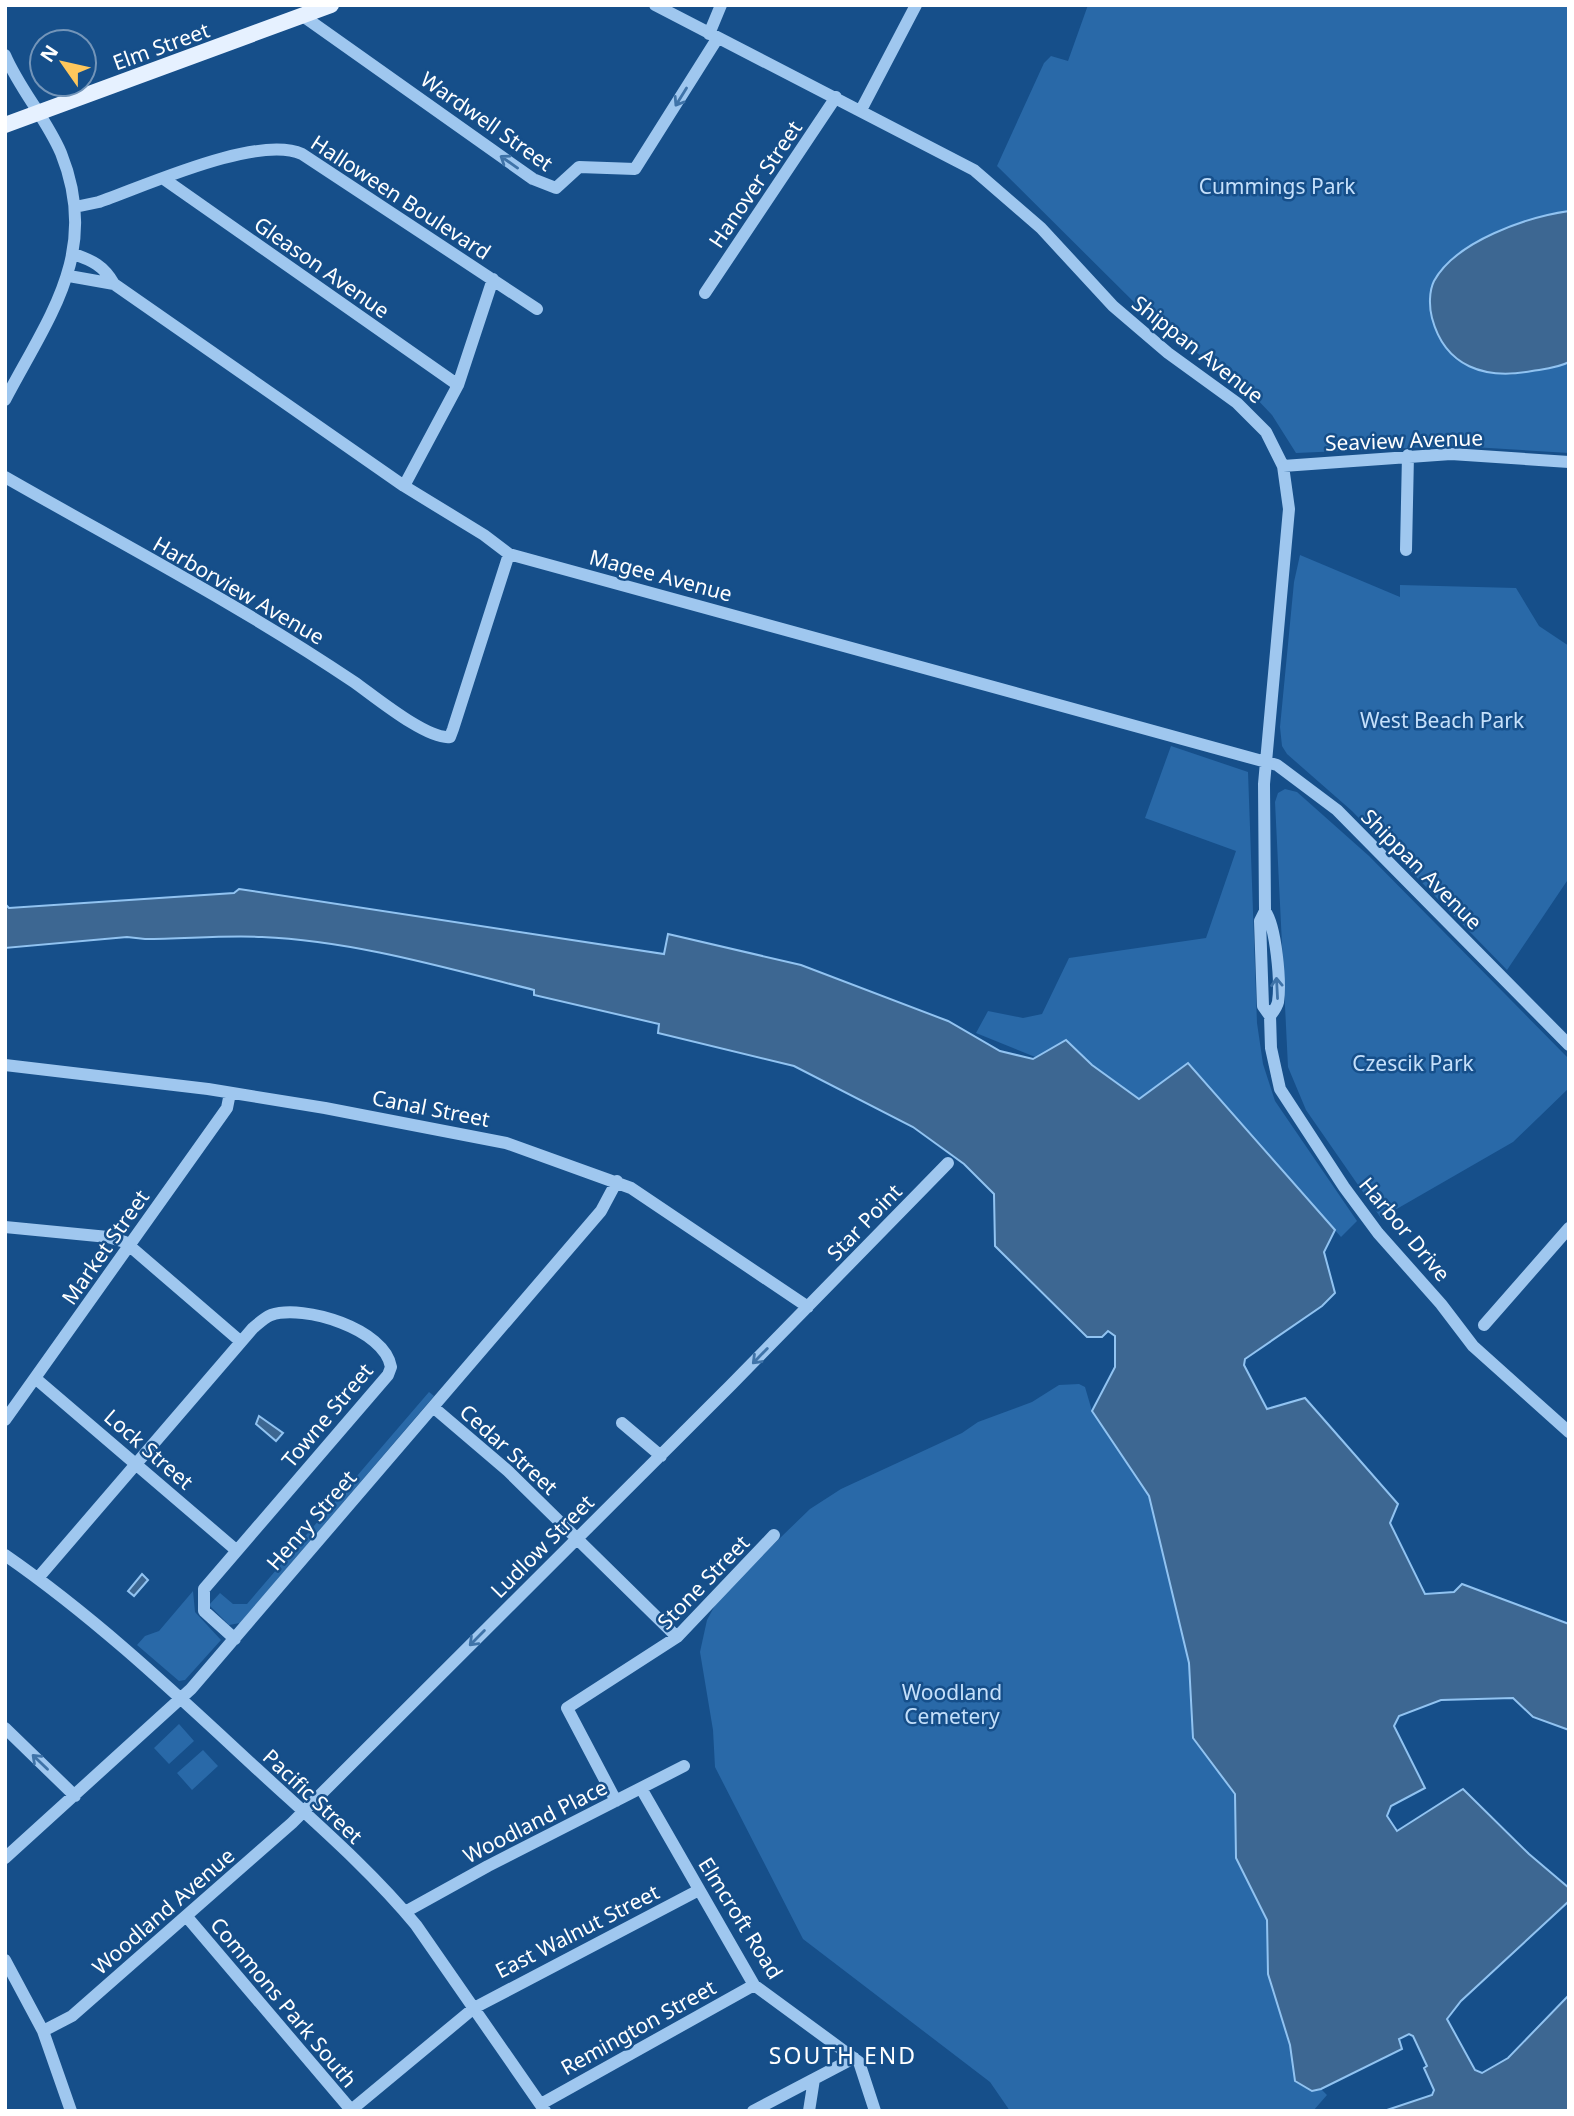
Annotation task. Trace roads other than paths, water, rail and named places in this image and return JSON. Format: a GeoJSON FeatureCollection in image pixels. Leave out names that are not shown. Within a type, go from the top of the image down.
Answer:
{"type":"FeatureCollection","features":[{"type":"Feature","properties":{"kind":"main road","name":"Elm Street"},"geometry":{"type":"LineString","coordinates":[[5,125],[331,5]]}},
{"type":"Feature","properties":{"kind":"street","name":"Shippan Avenue"},"geometry":{"type":"LineString","coordinates":[[655,5],[958,160],[992,183],[1041,228],[1114,306],[1168,353],[1249,413],[1266,432],[1283,466],[1289,496],[1288,538],[1265,761],[1287,771],[1337,810],[1569,1045]]}},
{"type":"Feature","properties":{"kind":"street","name":"Wardwell Street"},"geometry":{"type":"LineString","coordinates":[[303,16],[533,178],[556,188],[579,167],[635,169],[713,36],[721,5]]}},
{"type":"Feature","properties":{"kind":"street"},"geometry":{"type":"LineString","coordinates":[[861,110],[916,5]]}},
{"type":"Feature","properties":{"kind":"street"},"geometry":{"type":"LineString","coordinates":[[5,55],[61,154],[75,207],[74,254],[69,275],[5,400]]}},
{"type":"Feature","properties":{"kind":"street","name":"Hanover Street"},"geometry":{"type":"LineString","coordinates":[[705,293],[836,97]]}},
{"type":"Feature","properties":{"kind":"street","name":"Halloween Boulevard"},"geometry":{"type":"LineString","coordinates":[[75,207],[99,202],[254,150],[279,148],[296,151],[537,309]]}},
{"type":"Feature","properties":{"kind":"street","name":"Gleason Avenue"},"geometry":{"type":"LineString","coordinates":[[164,179],[458,385]]}},
{"type":"Feature","properties":{"kind":"street","name":"Magee Avenue"},"geometry":{"type":"LineString","coordinates":[[74,254],[103,267],[114,284],[404,486],[484,535],[509,554],[1265,761]]}},
{"type":"Feature","properties":{"kind":"street","name":"Magee Avenue"},"geometry":{"type":"LineString","coordinates":[[69,275],[114,284]]}},
{"type":"Feature","properties":{"kind":"street"},"geometry":{"type":"LineString","coordinates":[[404,486],[458,385],[493,279]]}},
{"type":"Feature","properties":{"kind":"street"},"geometry":{"type":"LineString","coordinates":[[1406,550],[1408,455]]}},
{"type":"Feature","properties":{"kind":"street","name":"Seaview Avenue"},"geometry":{"type":"LineString","coordinates":[[1283,466],[1408,455],[1476,455],[1569,462]]}},
{"type":"Feature","properties":{"kind":"street","name":"Harborview Avenue"},"geometry":{"type":"LineString","coordinates":[[5,477],[309,651],[422,729],[450,737],[509,554]]}},
{"type":"Feature","properties":{"kind":"street","name":"Harbor Drive"},"geometry":{"type":"LineString","coordinates":[[1265,761],[1265,911],[1260,921],[1261,971],[1263,1006],[1270,1016],[1272,1056],[1280,1089],[1378,1233],[1433,1294],[1473,1346],[1569,1432]]}},
{"type":"Feature","properties":{"kind":"street","name":"Canal Street"},"geometry":{"type":"LineString","coordinates":[[5,1065],[127,1077],[485,1138],[617,1181],[660,1206],[808,1307]]}},
{"type":"Feature","properties":{"kind":"street","name":"Market Street"},"geometry":{"type":"LineString","coordinates":[[5,1420],[227,1108],[230,1093]]}},
{"type":"Feature","properties":{"kind":"street","name":"Star Point"},"geometry":{"type":"LineString","coordinates":[[808,1307],[948,1163]]}},
{"type":"Feature","properties":{"kind":"street","name":"Henry Street"},"geometry":{"type":"LineString","coordinates":[[5,1858],[181,1699],[601,1211],[617,1181]]}},
{"type":"Feature","properties":{"kind":"street"},"geometry":{"type":"LineString","coordinates":[[5,1227],[108,1237],[130,1245],[240,1341]]}},
{"type":"Feature","properties":{"kind":"street"},"geometry":{"type":"LineString","coordinates":[[1484,1325],[1569,1228]]}},
{"type":"Feature","properties":{"kind":"street","name":"Ludlow Street"},"geometry":{"type":"LineString","coordinates":[[302,1812],[808,1307]]}},
{"type":"Feature","properties":{"kind":"street","name":"Towne Street"},"geometry":{"type":"LineString","coordinates":[[38,1578],[240,1341],[271,1315],[293,1314],[342,1322],[360,1329],[384,1350],[391,1367],[388,1375],[208,1583],[201,1596],[204,1611],[235,1639]]}},
{"type":"Feature","properties":{"kind":"street","name":"Lock Street"},"geometry":{"type":"LineString","coordinates":[[35,1378],[236,1550]]}},
{"type":"Feature","properties":{"kind":"street","name":"Cedar Street"},"geometry":{"type":"LineString","coordinates":[[433,1407],[508,1471],[677,1637]]}},
{"type":"Feature","properties":{"kind":"street"},"geometry":{"type":"LineString","coordinates":[[622,1423],[660,1456]]}},
{"type":"Feature","properties":{"kind":"street","name":"Stone Street"},"geometry":{"type":"LineString","coordinates":[[616,1801],[567,1708],[677,1637],[774,1535]]}},
{"type":"Feature","properties":{"kind":"street","name":"Pacific Street"},"geometry":{"type":"LineString","coordinates":[[5,1555],[83,1611],[302,1812],[405,1912],[543,2107]]}},
{"type":"Feature","properties":{"kind":"street"},"geometry":{"type":"LineString","coordinates":[[5,1728],[75,1796]]}},
{"type":"Feature","properties":{"kind":"street","name":"Woodland Place"},"geometry":{"type":"LineString","coordinates":[[405,1912],[427,1898],[642,1790],[684,1766]]}},
{"type":"Feature","properties":{"kind":"street","name":"Elmcroft Road"},"geometry":{"type":"LineString","coordinates":[[642,1790],[754,1986],[855,2058]]}},
{"type":"Feature","properties":{"kind":"street","name":"Woodland Avenue"},"geometry":{"type":"LineString","coordinates":[[43,2031],[72,2016],[187,1917],[302,1812]]}},
{"type":"Feature","properties":{"kind":"street","name":"East Walnut Street"},"geometry":{"type":"LineString","coordinates":[[351,2110],[474,2008],[699,1890]]}},
{"type":"Feature","properties":{"kind":"street","name":"Commons Park South"},"geometry":{"type":"LineString","coordinates":[[187,1917],[351,2110]]}},
{"type":"Feature","properties":{"kind":"street"},"geometry":{"type":"LineString","coordinates":[[5,1960],[43,2031],[71,2111]]}},
{"type":"Feature","properties":{"kind":"street","name":"Remington Street"},"geometry":{"type":"LineString","coordinates":[[543,2107],[754,1986]]}},
{"type":"Feature","properties":{"kind":"street"},"geometry":{"type":"LineString","coordinates":[[754,2111],[855,2058],[863,2068],[875,2111]]}},
{"type":"Feature","properties":{"kind":"street"},"geometry":{"type":"LineString","coordinates":[[808,2111],[814,2079]]}},
{"type":"Feature","properties":{"kind":"district","name":"SOUTH END"},"geometry":{"type":"Point","coordinates":[843,2055]}},
{"type":"Feature","properties":{"kind":"park label","name":"Cummings Park"},"geometry":{"type":"Point","coordinates":[1277,186]}},
{"type":"Feature","properties":{"kind":"park label","name":"West Beach Park"},"geometry":{"type":"Point","coordinates":[1442,720]}},
{"type":"Feature","properties":{"kind":"park label","name":"Czescik Park"},"geometry":{"type":"Point","coordinates":[1413,1063]}},
{"type":"Feature","properties":{"kind":"park label","name":"Woodland Cemetery"},"geometry":{"type":"Point","coordinates":[952,1704]}}]}
